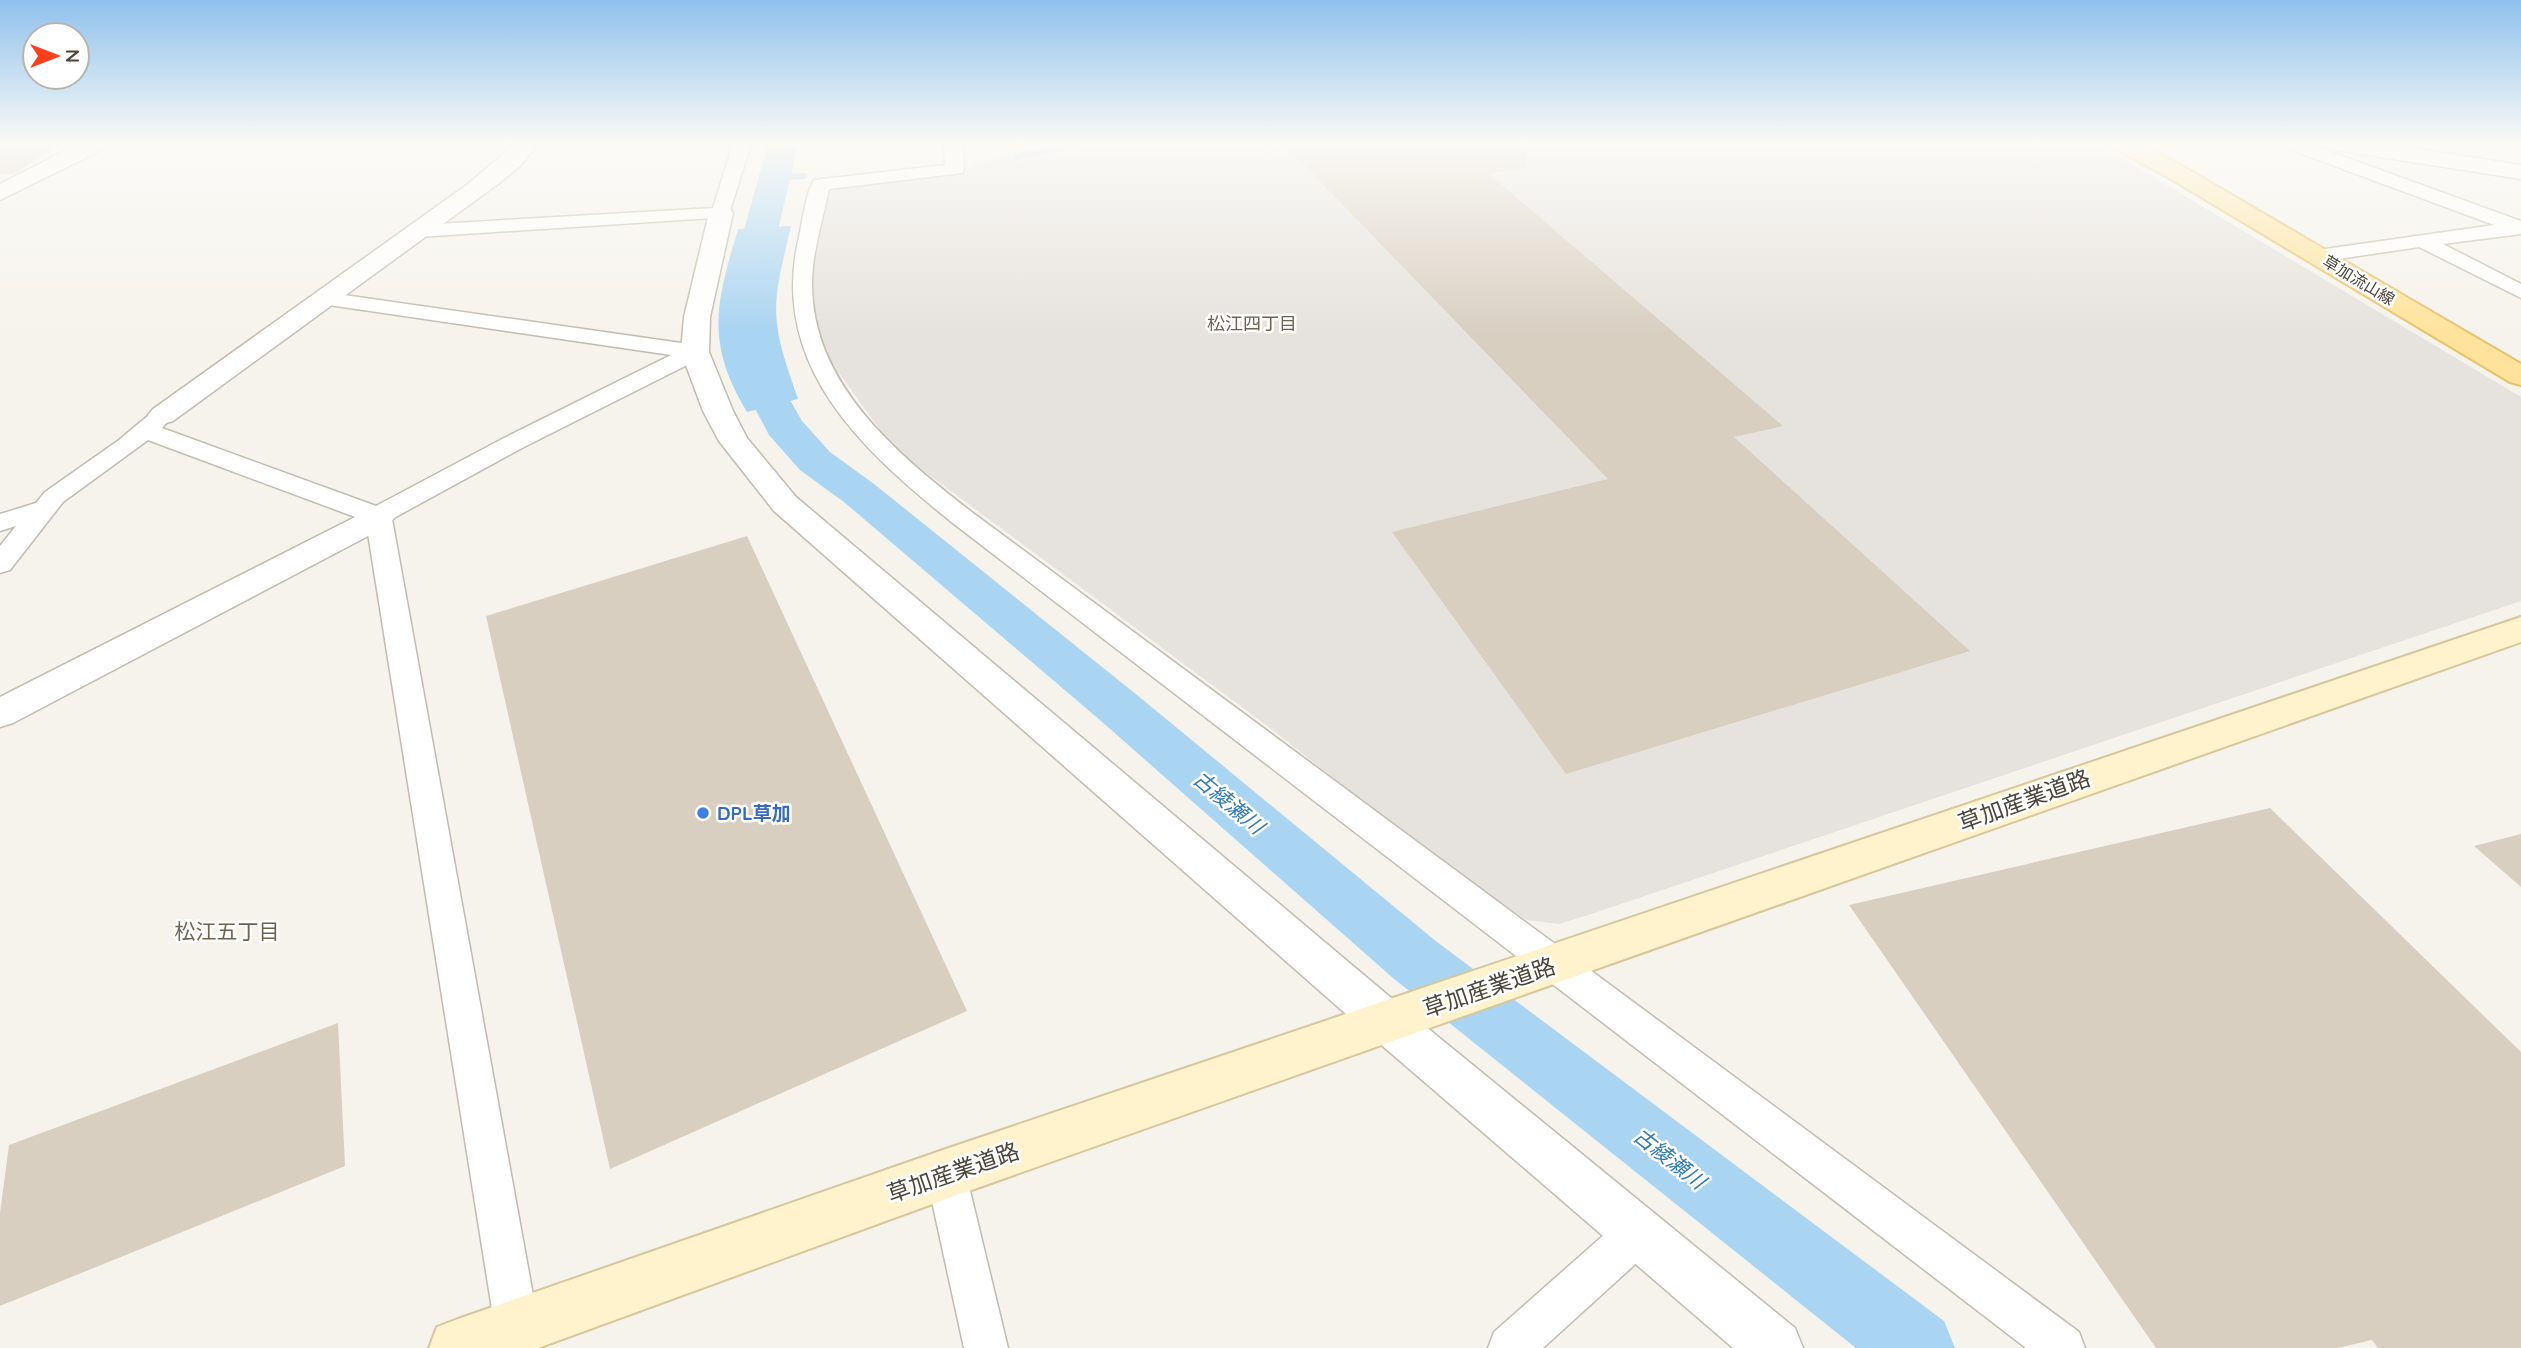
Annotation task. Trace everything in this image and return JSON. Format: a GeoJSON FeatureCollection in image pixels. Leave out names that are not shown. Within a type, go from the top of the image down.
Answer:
{"type":"FeatureCollection","features":[{"type":"Feature","properties":{"kind":"main road","name":"草加流山線"},"geometry":{"type":"LineString","coordinates":[[2233,207],[2521,376]]}},
{"type":"Feature","properties":{"kind":"main road","name":"草加産業道路"},"geometry":{"type":"LineString","coordinates":[[458,1348],[518,1338],[946,1174],[2521,629]]}},
{"type":"Feature","properties":{"kind":"street"},"geometry":{"type":"LineString","coordinates":[[0,564],[54,497],[128,445],[153,422],[330,299],[452,207]]}},
{"type":"Feature","properties":{"kind":"street"},"geometry":{"type":"LineString","coordinates":[[723,207],[699,307],[695,352],[718,411],[734,441],[785,504],[1399,1018],[1638,1233],[1775,1348]]}},
{"type":"Feature","properties":{"kind":"street"},"geometry":{"type":"LineString","coordinates":[[816,207],[803,274],[805,319],[814,353],[849,414],[909,474],[1549,966],[2063,1348]]}},
{"type":"Feature","properties":{"kind":"street"},"geometry":{"type":"LineString","coordinates":[[2462,207],[2519,228]]}},
{"type":"Feature","properties":{"kind":"street"},"geometry":{"type":"LineString","coordinates":[[419,232],[721,213]]}},
{"type":"Feature","properties":{"kind":"street"},"geometry":{"type":"LineString","coordinates":[[2318,256],[2519,228]]}},
{"type":"Feature","properties":{"kind":"street"},"geometry":{"type":"LineString","coordinates":[[2422,241],[2521,292]]}},
{"type":"Feature","properties":{"kind":"street"},"geometry":{"type":"LineString","coordinates":[[330,299],[695,352]]}},
{"type":"Feature","properties":{"kind":"street"},"geometry":{"type":"LineString","coordinates":[[0,713],[378,517],[513,443],[695,352]]}},
{"type":"Feature","properties":{"kind":"street"},"geometry":{"type":"LineString","coordinates":[[153,422],[378,517]]}},
{"type":"Feature","properties":{"kind":"street"},"geometry":{"type":"LineString","coordinates":[[0,523],[42,509]]}},
{"type":"Feature","properties":{"kind":"street"},"geometry":{"type":"LineString","coordinates":[[378,517],[518,1338]]}},
{"type":"Feature","properties":{"kind":"street"},"geometry":{"type":"LineString","coordinates":[[946,1174],[986,1348]]}},
{"type":"Feature","properties":{"kind":"street"},"geometry":{"type":"LineString","coordinates":[[1510,1348],[1638,1233]]}},
{"type":"Feature","properties":{"kind":"shaded area"},"geometry":{"type":"Polygon","coordinates":[[[827,207],[2203,207],[2521,397],[2521,601],[1588,915],[1559,924],[1526,920],[1403,833],[1274,731],[893,448],[832,363],[814,314],[811,277],[827,207]]]}},
{"type":"Feature","properties":{"kind":"water"},"geometry":{"type":"Polygon","coordinates":[[[791,226],[780,275],[776,312],[780,343],[798,399],[747,412],[725,364],[720,343],[720,301],[724,279],[738,229],[791,226]]]}},
{"type":"Feature","properties":{"kind":"building"},"geometry":{"type":"Polygon","coordinates":[[[1345,207],[1527,207],[1783,426],[1734,437],[1970,651],[1566,774],[1392,532],[1608,479],[1345,207]]]}},
{"type":"Feature","properties":{"kind":"building","name":"DPL草加"},"geometry":{"type":"Polygon","coordinates":[[[747,536],[967,1011],[610,1169],[486,616],[747,536]]]}},
{"type":"Feature","properties":{"kind":"building"},"geometry":{"type":"Polygon","coordinates":[[[2270,808],[2521,1052],[2521,1348],[2378,1348],[2372,1340],[2337,1348],[2156,1348],[1849,905],[2270,808]]]}},
{"type":"Feature","properties":{"kind":"building"},"geometry":{"type":"Polygon","coordinates":[[[2521,834],[2521,887],[2474,846],[2521,834]]]}},
{"type":"Feature","properties":{"kind":"building"},"geometry":{"type":"Polygon","coordinates":[[[338,1023],[345,1166],[0,1306],[0,1213],[9,1145],[338,1023]]]}},
{"type":"Feature","properties":{"kind":"waterway","name":"古綾瀬川"},"geometry":{"type":"LineString","coordinates":[[767,207],[750,273],[747,314],[750,363],[784,426],[815,461],[859,493],[1119,708],[1415,960],[1917,1348]]}},
{"type":"Feature","properties":{"kind":"place","name":"DPL草加"},"geometry":{"type":"Point","coordinates":[703,813]}},
{"type":"Feature","properties":{"kind":"district","name":"松江四丁目"},"geometry":{"type":"Point","coordinates":[1252,323]}},
{"type":"Feature","properties":{"kind":"district","name":"松江五丁目"},"geometry":{"type":"Point","coordinates":[227,931]}}]}
